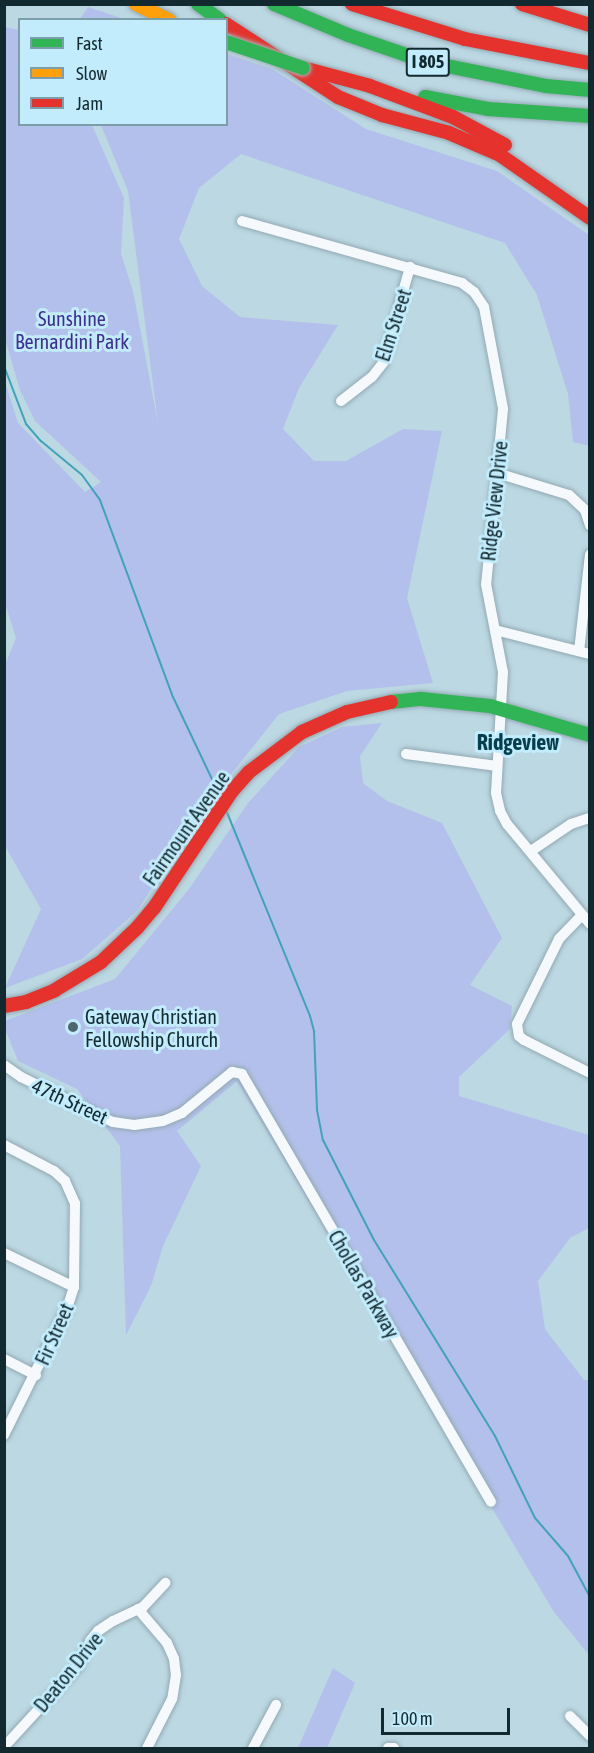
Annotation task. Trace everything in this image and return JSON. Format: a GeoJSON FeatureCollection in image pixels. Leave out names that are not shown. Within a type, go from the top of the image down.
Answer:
{"type":"FeatureCollection","features":[{"type":"Feature","properties":{"kind":"main road"},"geometry":{"type":"LineString","coordinates":[[136,4],[165,18]]}},
{"type":"Feature","properties":{"kind":"main road"},"geometry":{"type":"LineString","coordinates":[[198,4],[217,18]]}},
{"type":"Feature","properties":{"kind":"main road","name":"I 805"},"geometry":{"type":"LineString","coordinates":[[274,4],[348,35],[428,62],[546,86],[590,90]]}},
{"type":"Feature","properties":{"kind":"main road","name":"I 805"},"geometry":{"type":"LineString","coordinates":[[352,4],[465,39],[590,63]]}},
{"type":"Feature","properties":{"kind":"main road"},"geometry":{"type":"LineString","coordinates":[[522,4],[590,25]]}},
{"type":"Feature","properties":{"kind":"main road"},"geometry":{"type":"LineString","coordinates":[[228,25],[338,96],[382,115],[449,133],[500,155],[590,217]]}},
{"type":"Feature","properties":{"kind":"main road"},"geometry":{"type":"LineString","coordinates":[[228,43],[303,68],[370,86],[488,109],[590,116]]}},
{"type":"Feature","properties":{"kind":"main road"},"geometry":{"type":"LineString","coordinates":[[370,86],[453,117],[500,142],[529,162],[590,217]]}},
{"type":"Feature","properties":{"kind":"main road","name":"Fairmount Avenue"},"geometry":{"type":"LineString","coordinates":[[4,1006],[26,1002],[55,990],[101,962],[137,928],[232,791],[249,772],[302,732],[347,712],[373,704],[421,699],[474,703],[590,735]]}},
{"type":"Feature","properties":{"kind":"street","name":"Ridge View Drive"},"geometry":{"type":"LineString","coordinates":[[242,220],[462,283],[474,292],[484,307],[502,396],[486,584],[503,672],[496,793],[500,811],[507,824],[586,920]]}},
{"type":"Feature","properties":{"kind":"street","name":"Elm Street"},"geometry":{"type":"LineString","coordinates":[[341,401],[372,377],[383,363],[411,267]]}},
{"type":"Feature","properties":{"kind":"street"},"geometry":{"type":"LineString","coordinates":[[497,473],[569,495],[585,510],[590,525]]}},
{"type":"Feature","properties":{"kind":"street"},"geometry":{"type":"LineString","coordinates":[[495,630],[584,652],[590,555]]}},
{"type":"Feature","properties":{"kind":"street"},"geometry":{"type":"LineString","coordinates":[[405,754],[497,766]]}},
{"type":"Feature","properties":{"kind":"street"},"geometry":{"type":"LineString","coordinates":[[531,851],[571,824],[590,818]]}},
{"type":"Feature","properties":{"kind":"street"},"geometry":{"type":"LineString","coordinates":[[586,920],[560,939],[519,1018],[519,1036],[590,1073]]}},
{"type":"Feature","properties":{"kind":"street","name":"47th Street"},"geometry":{"type":"LineString","coordinates":[[4,1065],[21,1077],[113,1122],[134,1125],[163,1121],[182,1113],[232,1072]]}},
{"type":"Feature","properties":{"kind":"street","name":"Chollas Parkway"},"geometry":{"type":"LineString","coordinates":[[232,1072],[242,1074],[248,1081],[490,1502]]}},
{"type":"Feature","properties":{"kind":"street","name":"Fir Street"},"geometry":{"type":"LineString","coordinates":[[4,1145],[54,1171],[70,1190],[75,1203],[74,1287],[68,1306],[36,1375],[4,1435]]}},
{"type":"Feature","properties":{"kind":"street"},"geometry":{"type":"LineString","coordinates":[[4,1253],[74,1287]]}},
{"type":"Feature","properties":{"kind":"street"},"geometry":{"type":"LineString","coordinates":[[4,1359],[36,1375]]}},
{"type":"Feature","properties":{"kind":"street","name":"Deaton Drive"},"geometry":{"type":"LineString","coordinates":[[4,1747],[78,1666],[90,1641],[98,1631],[143,1607],[165,1583]]}},
{"type":"Feature","properties":{"kind":"street"},"geometry":{"type":"LineString","coordinates":[[138,1609],[167,1643],[176,1675],[172,1699],[147,1749]]}},
{"type":"Feature","properties":{"kind":"street"},"geometry":{"type":"LineString","coordinates":[[253,1749],[276,1705]]}},
{"type":"Feature","properties":{"kind":"street"},"geometry":{"type":"LineString","coordinates":[[570,1716],[590,1736]]}},
{"type":"Feature","properties":{"kind":"street"},"geometry":{"type":"LineString","coordinates":[[388,1749],[394,1749]]}},
{"type":"Feature","properties":{"kind":"green space"},"geometry":{"type":"Polygon","coordinates":[[[88,7],[121,18],[81,18],[88,7]]]}},
{"type":"Feature","properties":{"kind":"green space","name":"Sunshine Bernardini Park"},"geometry":{"type":"Polygon","coordinates":[[[5,27],[18,30],[18,126],[92,126],[124,198],[121,254],[133,291],[158,423],[128,191],[101,126],[228,126],[228,54],[272,69],[366,129],[497,171],[589,235],[590,446],[573,442],[568,394],[537,295],[505,243],[241,154],[199,188],[179,239],[202,286],[240,317],[338,325],[299,388],[283,429],[314,461],[346,461],[403,429],[442,431],[407,598],[433,683],[347,691],[279,714],[197,817],[137,911],[82,959],[5,988],[41,909],[5,846],[5,665],[16,638],[4,600],[5,382],[18,423],[85,492],[101,482],[35,421],[20,390],[5,339],[5,27]]]}},
{"type":"Feature","properties":{"kind":"green space"},"geometry":{"type":"Polygon","coordinates":[[[382,723],[360,756],[363,783],[387,801],[442,823],[502,938],[470,985],[512,1006],[510,1029],[459,1077],[459,1096],[589,1135],[589,1228],[570,1238],[538,1281],[545,1329],[584,1380],[589,1380],[589,1655],[554,1612],[237,1081],[177,1131],[201,1166],[163,1246],[151,1286],[126,1335],[120,1146],[77,1089],[18,1061],[5,1029],[5,1021],[115,979],[189,889],[248,803],[299,747],[342,727],[382,723]]]}},
{"type":"Feature","properties":{"kind":"green space"},"geometry":{"type":"Polygon","coordinates":[[[333,1668],[355,1683],[327,1748],[298,1748],[333,1668]]]}},
{"type":"Feature","properties":{"kind":"waterway"},"geometry":{"type":"LineString","coordinates":[[4,366],[26,424],[41,441],[82,475],[100,500],[173,697],[220,796]]}},
{"type":"Feature","properties":{"kind":"waterway"},"geometry":{"type":"LineString","coordinates":[[226,810],[310,1016],[314,1031],[317,1110],[323,1140],[374,1240],[495,1436],[535,1518],[568,1556],[590,1597]]}},
{"type":"Feature","properties":{"kind":"traffic: fast"},"geometry":{"type":"LineString","coordinates":[[198,4],[217,18]]}},
{"type":"Feature","properties":{"kind":"traffic: fast"},"geometry":{"type":"LineString","coordinates":[[274,4],[348,35],[427,62],[546,86],[590,90]]}},
{"type":"Feature","properties":{"kind":"traffic: fast"},"geometry":{"type":"LineString","coordinates":[[228,43],[303,68]]}},
{"type":"Feature","properties":{"kind":"traffic: fast"},"geometry":{"type":"LineString","coordinates":[[425,97],[488,109],[590,116]]}},
{"type":"Feature","properties":{"kind":"traffic: fast"},"geometry":{"type":"LineString","coordinates":[[391,702],[421,699],[490,706],[590,735]]}},
{"type":"Feature","properties":{"kind":"traffic: slow"},"geometry":{"type":"LineString","coordinates":[[136,4],[165,18]]}},
{"type":"Feature","properties":{"kind":"traffic: jam"},"geometry":{"type":"LineString","coordinates":[[352,4],[465,39],[590,63]]}},
{"type":"Feature","properties":{"kind":"traffic: jam"},"geometry":{"type":"LineString","coordinates":[[522,4],[590,25]]}},
{"type":"Feature","properties":{"kind":"traffic: jam"},"geometry":{"type":"LineString","coordinates":[[228,25],[338,97],[382,115],[449,133],[500,155],[590,218]]}},
{"type":"Feature","properties":{"kind":"traffic: jam"},"geometry":{"type":"LineString","coordinates":[[303,68],[370,86],[453,117],[505,145]]}},
{"type":"Feature","properties":{"kind":"traffic: jam"},"geometry":{"type":"LineString","coordinates":[[4,1006],[26,1002],[55,990],[101,962],[137,928],[154,908],[232,791],[249,772],[302,732],[347,712],[391,702]]}},
{"type":"Feature","properties":{"kind":"place","name":"Gateway Christian Fellowship Church"},"geometry":{"type":"Point","coordinates":[73,1027]}},
{"type":"Feature","properties":{"kind":"district","name":"Ridgeview"},"geometry":{"type":"Point","coordinates":[518,743]}}]}
